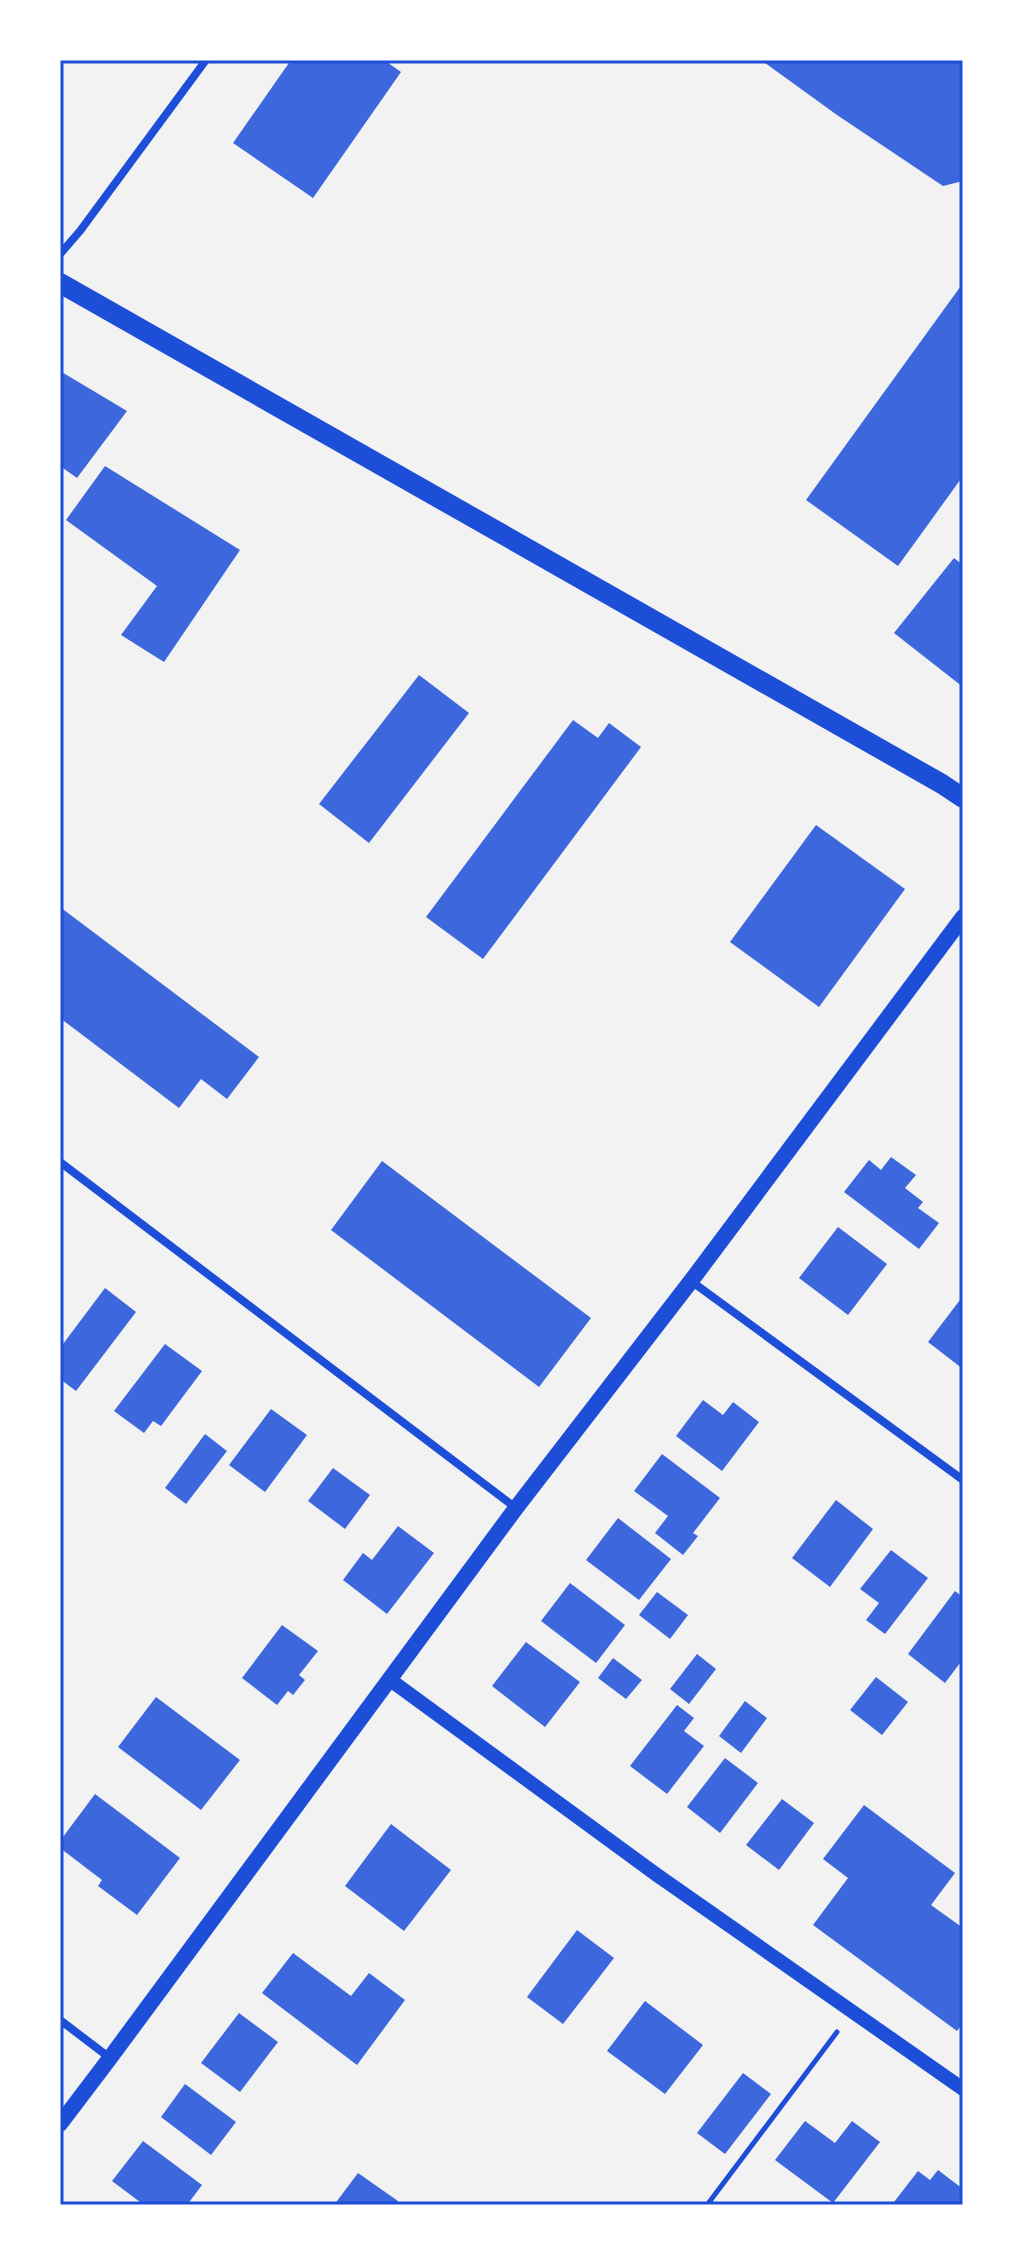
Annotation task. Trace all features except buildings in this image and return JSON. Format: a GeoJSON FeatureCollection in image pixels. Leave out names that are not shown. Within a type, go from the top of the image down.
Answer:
{"type":"FeatureCollection","features":[{"type":"Feature","properties":{"kind":"main road"},"geometry":{"type":"LineString","coordinates":[[60,283],[963,798]]}},
{"type":"Feature","properties":{"kind":"main road"},"geometry":{"type":"LineString","coordinates":[[60,2124],[516,1508],[691,1281],[963,917]]}},
{"type":"Feature","properties":{"kind":"street"},"geometry":{"type":"LineString","coordinates":[[60,254],[206,60]]}},
{"type":"Feature","properties":{"kind":"street"},"geometry":{"type":"LineString","coordinates":[[60,1162],[516,1508]]}},
{"type":"Feature","properties":{"kind":"street"},"geometry":{"type":"LineString","coordinates":[[691,1281],[963,1480]]}},
{"type":"Feature","properties":{"kind":"street"},"geometry":{"type":"LineString","coordinates":[[389,1679],[657,1875],[963,2089]]}},
{"type":"Feature","properties":{"kind":"street"},"geometry":{"type":"LineString","coordinates":[[60,2020],[110,2058]]}},
{"type":"Feature","properties":{"kind":"path"},"geometry":{"type":"LineString","coordinates":[[707,2205],[852,2012]]}}]}
